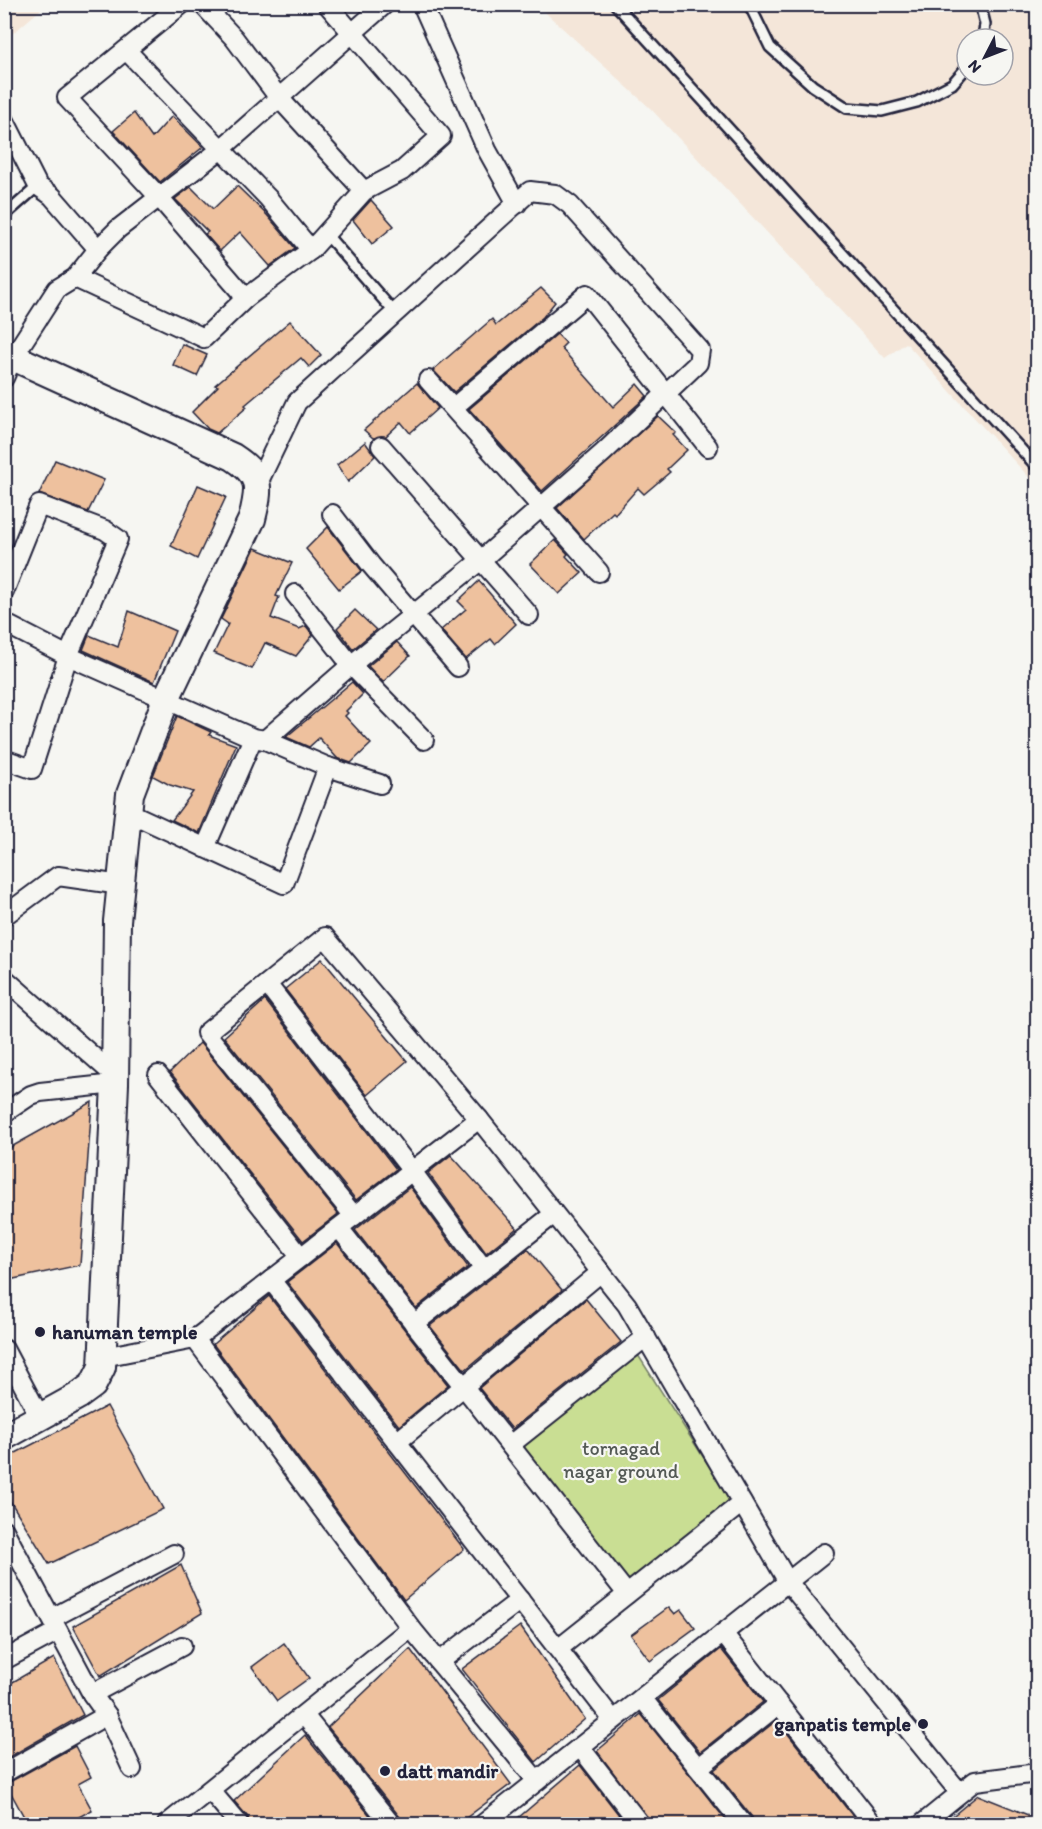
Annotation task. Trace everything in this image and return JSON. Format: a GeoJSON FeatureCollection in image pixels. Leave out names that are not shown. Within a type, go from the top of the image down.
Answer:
{"type":"FeatureCollection","features":[{"type":"Feature","properties":{"kind":"street"},"geometry":{"type":"LineString","coordinates":[[182,4],[68,98],[159,197],[246,298]]}},
{"type":"Feature","properties":{"kind":"street"},"geometry":{"type":"LineString","coordinates":[[202,4],[234,38],[279,98],[364,191]]}},
{"type":"Feature","properties":{"kind":"street"},"geometry":{"type":"LineString","coordinates":[[75,278],[204,339],[246,298],[311,250],[364,191],[402,171],[441,136],[327,4]]}},
{"type":"Feature","properties":{"kind":"street"},"geometry":{"type":"LineString","coordinates":[[258,483],[250,469],[233,457],[7,363],[57,289],[75,278],[98,249],[159,197],[220,150],[385,4]]}},
{"type":"Feature","properties":{"kind":"street"},"geometry":{"type":"LineString","coordinates":[[422,4],[487,150],[516,204]]}},
{"type":"Feature","properties":{"kind":"street"},"geometry":{"type":"LineString","coordinates":[[126,50],[268,198],[311,250]]}},
{"type":"Feature","properties":{"kind":"street"},"geometry":{"type":"LineString","coordinates":[[4,119],[38,186],[52,196],[98,249]]}},
{"type":"Feature","properties":{"kind":"street"},"geometry":{"type":"LineString","coordinates":[[4,1437],[93,1385],[102,1367],[114,1079],[117,921],[130,794],[166,699],[252,519],[258,496],[258,483],[297,402],[530,192],[542,191],[555,194],[570,205],[700,351],[698,363],[667,395],[539,506],[481,560],[259,739],[205,848]]}},
{"type":"Feature","properties":{"kind":"street"},"geometry":{"type":"LineString","coordinates":[[454,407],[586,294],[708,447]]}},
{"type":"Feature","properties":{"kind":"street"},"geometry":{"type":"LineString","coordinates":[[428,380],[599,572]]}},
{"type":"Feature","properties":{"kind":"street"},"geometry":{"type":"LineString","coordinates":[[381,446],[530,615]]}},
{"type":"Feature","properties":{"kind":"street"},"geometry":{"type":"LineString","coordinates":[[4,592],[39,505],[105,530],[118,539],[68,656],[32,769],[4,759]]}},
{"type":"Feature","properties":{"kind":"street"},"geometry":{"type":"LineString","coordinates":[[332,514],[371,565],[416,614],[459,667]]}},
{"type":"Feature","properties":{"kind":"street"},"geometry":{"type":"LineString","coordinates":[[295,594],[351,665],[424,740]]}},
{"type":"Feature","properties":{"kind":"street"},"geometry":{"type":"LineString","coordinates":[[4,623],[68,656],[259,739],[328,767],[380,784]]}},
{"type":"Feature","properties":{"kind":"street"},"geometry":{"type":"LineString","coordinates":[[128,812],[284,884],[328,767]]}},
{"type":"Feature","properties":{"kind":"street"},"geometry":{"type":"LineString","coordinates":[[4,916],[58,876],[121,885]]}},
{"type":"Feature","properties":{"kind":"street"},"geometry":{"type":"LineString","coordinates":[[354,1216],[206,1033],[326,937],[478,1119],[627,1305],[788,1582],[960,1793]]}},
{"type":"Feature","properties":{"kind":"street"},"geometry":{"type":"LineString","coordinates":[[4,978],[114,1079]]}},
{"type":"Feature","properties":{"kind":"street"},"geometry":{"type":"LineString","coordinates":[[267,984],[412,1171],[484,1269]]}},
{"type":"Feature","properties":{"kind":"street"},"geometry":{"type":"LineString","coordinates":[[158,1075],[301,1257]]}},
{"type":"Feature","properties":{"kind":"street"},"geometry":{"type":"LineString","coordinates":[[4,1113],[31,1095],[40,1092],[114,1079]]}},
{"type":"Feature","properties":{"kind":"street"},"geometry":{"type":"LineString","coordinates":[[103,1357],[195,1339],[478,1119]]}},
{"type":"Feature","properties":{"kind":"street"},"geometry":{"type":"LineString","coordinates":[[414,1324],[554,1214]]}},
{"type":"Feature","properties":{"kind":"street"},"geometry":{"type":"LineString","coordinates":[[339,1228],[627,1594]]}},
{"type":"Feature","properties":{"kind":"street"},"geometry":{"type":"LineString","coordinates":[[397,1442],[601,1272]]}},
{"type":"Feature","properties":{"kind":"street"},"geometry":{"type":"LineString","coordinates":[[271,1280],[613,1720]]}},
{"type":"Feature","properties":{"kind":"street"},"geometry":{"type":"LineString","coordinates":[[510,1445],[646,1337]]}},
{"type":"Feature","properties":{"kind":"street"},"geometry":{"type":"LineString","coordinates":[[195,1339],[411,1628],[537,1781]]}},
{"type":"Feature","properties":{"kind":"street"},"geometry":{"type":"LineString","coordinates":[[4,1349],[40,1417]]}},
{"type":"Feature","properties":{"kind":"street"},"geometry":{"type":"LineString","coordinates":[[558,1649],[742,1503]]}},
{"type":"Feature","properties":{"kind":"street"},"geometry":{"type":"LineString","coordinates":[[4,1530],[92,1694],[107,1715],[132,1769]]}},
{"type":"Feature","properties":{"kind":"street"},"geometry":{"type":"LineString","coordinates":[[483,1824],[502,1819],[537,1781],[824,1553]]}},
{"type":"Feature","properties":{"kind":"street"},"geometry":{"type":"LineString","coordinates":[[4,1660],[55,1625],[174,1554]]}},
{"type":"Feature","properties":{"kind":"street"},"geometry":{"type":"LineString","coordinates":[[439,1662],[519,1600]]}},
{"type":"Feature","properties":{"kind":"street"},"geometry":{"type":"LineString","coordinates":[[167,1824],[411,1628]]}},
{"type":"Feature","properties":{"kind":"street"},"geometry":{"type":"LineString","coordinates":[[723,1633],[873,1824]]}},
{"type":"Feature","properties":{"kind":"street"},"geometry":{"type":"LineString","coordinates":[[92,1694],[182,1646]]}},
{"type":"Feature","properties":{"kind":"street"},"geometry":{"type":"LineString","coordinates":[[642,1698],[743,1824]]}},
{"type":"Feature","properties":{"kind":"street"},"geometry":{"type":"LineString","coordinates":[[699,1768],[779,1704]]}},
{"type":"Feature","properties":{"kind":"street"},"geometry":{"type":"LineString","coordinates":[[4,1773],[107,1715]]}},
{"type":"Feature","properties":{"kind":"street"},"geometry":{"type":"LineString","coordinates":[[304,1715],[391,1824]]}},
{"type":"Feature","properties":{"kind":"street"},"geometry":{"type":"LineString","coordinates":[[580,1747],[631,1821]]}},
{"type":"Feature","properties":{"kind":"street"},"geometry":{"type":"LineString","coordinates":[[922,1824],[975,1781],[1038,1773]]}},
{"type":"Feature","properties":{"kind":"street"},"geometry":{"type":"LineString","coordinates":[[210,1790],[238,1824]]}},
{"type":"Feature","properties":{"kind":"lane"},"geometry":{"type":"LineString","coordinates":[[615,4],[1038,468]]}},
{"type":"Feature","properties":{"kind":"lane"},"geometry":{"type":"LineString","coordinates":[[750,4],[770,47],[813,86],[847,108],[882,111],[917,102],[955,81]]}},
{"type":"Feature","properties":{"kind":"lane"},"geometry":{"type":"LineString","coordinates":[[980,4],[985,27]]}},
{"type":"Feature","properties":{"kind":"lane"},"geometry":{"type":"LineString","coordinates":[[4,216],[38,186]]}},
{"type":"Feature","properties":{"kind":"lane"},"geometry":{"type":"LineString","coordinates":[[326,234],[396,312]]}},
{"type":"Feature","properties":{"kind":"shaded area"},"geometry":{"type":"Polygon","coordinates":[[[5,4],[46,4],[46,5],[5,40],[5,4]]]}},
{"type":"Feature","properties":{"kind":"shaded area"},"geometry":{"type":"Polygon","coordinates":[[[537,5],[1037,5],[1037,486],[906,343],[885,358],[650,108],[537,5]]]}},
{"type":"Feature","properties":{"kind":"green space","name":"tornagad nagar ground"},"geometry":{"type":"Polygon","coordinates":[[[638,1355],[730,1499],[629,1583],[520,1448],[638,1355]]]}},
{"type":"Feature","properties":{"kind":"building"},"geometry":{"type":"Polygon","coordinates":[[[134,113],[152,138],[172,116],[203,147],[160,182],[113,131],[134,113]]]}},
{"type":"Feature","properties":{"kind":"building"},"geometry":{"type":"Polygon","coordinates":[[[237,186],[267,215],[295,248],[270,266],[240,232],[220,251],[205,234],[208,232],[175,199],[191,187],[213,209],[237,186]]]}},
{"type":"Feature","properties":{"kind":"building"},"geometry":{"type":"Polygon","coordinates":[[[371,200],[394,226],[372,244],[353,220],[371,200]]]}},
{"type":"Feature","properties":{"kind":"building"},"geometry":{"type":"Polygon","coordinates":[[[541,288],[555,302],[543,317],[454,392],[433,370],[492,319],[496,325],[541,288]]]}},
{"type":"Feature","properties":{"kind":"building"},"geometry":{"type":"Polygon","coordinates":[[[290,321],[321,355],[309,367],[301,358],[245,405],[247,407],[217,433],[208,429],[192,412],[218,386],[215,385],[290,321]]]}},
{"type":"Feature","properties":{"kind":"building"},"geometry":{"type":"Polygon","coordinates":[[[557,334],[566,343],[561,348],[613,407],[637,384],[647,396],[542,491],[469,409],[557,334]]]}},
{"type":"Feature","properties":{"kind":"building"},"geometry":{"type":"Polygon","coordinates":[[[182,344],[207,355],[197,376],[173,365],[182,344]]]}},
{"type":"Feature","properties":{"kind":"building"},"geometry":{"type":"Polygon","coordinates":[[[417,383],[438,408],[410,433],[401,422],[386,436],[373,438],[364,430],[417,383]]]}},
{"type":"Feature","properties":{"kind":"building"},"geometry":{"type":"Polygon","coordinates":[[[658,416],[676,433],[673,435],[687,450],[667,469],[670,472],[644,494],[638,488],[615,514],[613,512],[584,539],[557,508],[658,416]]]}},
{"type":"Feature","properties":{"kind":"building"},"geometry":{"type":"Polygon","coordinates":[[[365,442],[375,456],[348,482],[337,465],[365,442]]]}},
{"type":"Feature","properties":{"kind":"building"},"geometry":{"type":"Polygon","coordinates":[[[55,460],[104,480],[88,512],[39,494],[55,460]]]}},
{"type":"Feature","properties":{"kind":"building"},"geometry":{"type":"Polygon","coordinates":[[[198,485],[226,497],[197,559],[171,546],[198,485]]]}},
{"type":"Feature","properties":{"kind":"building"},"geometry":{"type":"Polygon","coordinates":[[[328,527],[362,571],[339,589],[306,549],[328,527]]]}},
{"type":"Feature","properties":{"kind":"building"},"geometry":{"type":"Polygon","coordinates":[[[555,540],[582,573],[559,594],[530,564],[555,540]]]}},
{"type":"Feature","properties":{"kind":"building"},"geometry":{"type":"Polygon","coordinates":[[[255,548],[292,563],[276,596],[279,597],[271,618],[299,629],[306,626],[313,635],[296,656],[265,643],[252,669],[214,653],[228,624],[221,619],[255,548]]]}},
{"type":"Feature","properties":{"kind":"building"},"geometry":{"type":"Polygon","coordinates":[[[479,581],[516,624],[495,644],[491,639],[466,659],[441,630],[466,609],[458,601],[479,581]]]}},
{"type":"Feature","properties":{"kind":"building"},"geometry":{"type":"Polygon","coordinates":[[[355,610],[376,630],[353,649],[337,628],[355,610]]]}},
{"type":"Feature","properties":{"kind":"building"},"geometry":{"type":"Polygon","coordinates":[[[129,611],[175,631],[154,682],[83,650],[89,635],[118,647],[129,611]]]}},
{"type":"Feature","properties":{"kind":"building"},"geometry":{"type":"Polygon","coordinates":[[[397,642],[410,656],[383,682],[368,666],[397,642]]]}},
{"type":"Feature","properties":{"kind":"building"},"geometry":{"type":"Polygon","coordinates":[[[352,682],[363,694],[346,711],[348,713],[345,716],[371,744],[351,763],[337,758],[319,738],[309,747],[286,737],[352,682]]]}},
{"type":"Feature","properties":{"kind":"building"},"geometry":{"type":"Polygon","coordinates":[[[177,716],[211,732],[209,735],[236,745],[199,833],[172,820],[193,792],[170,785],[153,776],[177,716]]]}},
{"type":"Feature","properties":{"kind":"building"},"geometry":{"type":"Polygon","coordinates":[[[322,959],[407,1061],[367,1095],[285,989],[322,959]]]}},
{"type":"Feature","properties":{"kind":"building"},"geometry":{"type":"Polygon","coordinates":[[[265,1000],[396,1169],[356,1200],[224,1037],[265,1000]]]}},
{"type":"Feature","properties":{"kind":"building"},"geometry":{"type":"Polygon","coordinates":[[[200,1043],[338,1214],[303,1241],[170,1072],[200,1043]]]}},
{"type":"Feature","properties":{"kind":"building"},"geometry":{"type":"Polygon","coordinates":[[[92,1102],[80,1265],[4,1281],[4,1151],[92,1102]]]}},
{"type":"Feature","properties":{"kind":"building"},"geometry":{"type":"Polygon","coordinates":[[[451,1155],[517,1228],[486,1253],[428,1173],[451,1155]]]}},
{"type":"Feature","properties":{"kind":"building"},"geometry":{"type":"Polygon","coordinates":[[[410,1187],[468,1267],[416,1308],[355,1230],[410,1187]]]}},
{"type":"Feature","properties":{"kind":"building"},"geometry":{"type":"Polygon","coordinates":[[[337,1243],[448,1385],[399,1426],[287,1282],[337,1243]]]}},
{"type":"Feature","properties":{"kind":"building"},"geometry":{"type":"Polygon","coordinates":[[[528,1249],[562,1290],[465,1370],[430,1326],[528,1249]]]}},
{"type":"Feature","properties":{"kind":"building"},"geometry":{"type":"Polygon","coordinates":[[[269,1296],[464,1549],[404,1600],[213,1344],[269,1296]]]}},
{"type":"Feature","properties":{"kind":"building"},"geometry":{"type":"Polygon","coordinates":[[[586,1299],[621,1342],[512,1429],[479,1388],[586,1299]]]}},
{"type":"Feature","properties":{"kind":"building"},"geometry":{"type":"Polygon","coordinates":[[[107,1406],[163,1509],[49,1564],[4,1491],[4,1459],[107,1406]]]}},
{"type":"Feature","properties":{"kind":"building"},"geometry":{"type":"Polygon","coordinates":[[[181,1565],[202,1613],[100,1676],[73,1626],[181,1565]]]}},
{"type":"Feature","properties":{"kind":"building"},"geometry":{"type":"Polygon","coordinates":[[[669,1607],[675,1614],[681,1610],[695,1628],[650,1661],[631,1635],[669,1607]]]}},
{"type":"Feature","properties":{"kind":"building"},"geometry":{"type":"Polygon","coordinates":[[[520,1626],[585,1719],[536,1762],[462,1669],[520,1626]]]}},
{"type":"Feature","properties":{"kind":"building"},"geometry":{"type":"Polygon","coordinates":[[[284,1643],[309,1678],[277,1701],[252,1667],[284,1643]]]}},
{"type":"Feature","properties":{"kind":"building"},"geometry":{"type":"Polygon","coordinates":[[[410,1649],[511,1784],[458,1824],[402,1824],[400,1817],[328,1727],[410,1649]]]}},
{"type":"Feature","properties":{"kind":"building"},"geometry":{"type":"Polygon","coordinates":[[[721,1649],[763,1702],[700,1752],[658,1700],[721,1649]]]}},
{"type":"Feature","properties":{"kind":"building"},"geometry":{"type":"Polygon","coordinates":[[[54,1658],[83,1715],[4,1760],[4,1687],[54,1658]]]}},
{"type":"Feature","properties":{"kind":"building"},"geometry":{"type":"Polygon","coordinates":[[[641,1714],[729,1824],[652,1824],[597,1751],[641,1714]]]}},
{"type":"Feature","properties":{"kind":"building"},"geometry":{"type":"Polygon","coordinates":[[[777,1720],[859,1824],[754,1824],[752,1817],[714,1770],[777,1720]]]}},
{"type":"Feature","properties":{"kind":"building"},"geometry":{"type":"Polygon","coordinates":[[[305,1735],[377,1824],[250,1824],[248,1817],[234,1801],[305,1735]]]}},
{"type":"Feature","properties":{"kind":"building"},"geometry":{"type":"Polygon","coordinates":[[[75,1746],[91,1777],[78,1784],[92,1810],[66,1824],[28,1824],[6,1784],[75,1746]]]}},
{"type":"Feature","properties":{"kind":"building"},"geometry":{"type":"Polygon","coordinates":[[[580,1765],[619,1815],[608,1824],[511,1824],[580,1765]]]}},
{"type":"Feature","properties":{"kind":"building"},"geometry":{"type":"Polygon","coordinates":[[[978,1795],[1038,1819],[1038,1824],[943,1824],[978,1795]]]}},
{"type":"Feature","properties":{"kind":"place","name":"hanuman temple"},"geometry":{"type":"Point","coordinates":[40,1332]}},
{"type":"Feature","properties":{"kind":"place","name":"ganpatis temple"},"geometry":{"type":"Point","coordinates":[923,1724]}},
{"type":"Feature","properties":{"kind":"place","name":"datt mandir"},"geometry":{"type":"Point","coordinates":[385,1771]}}]}
